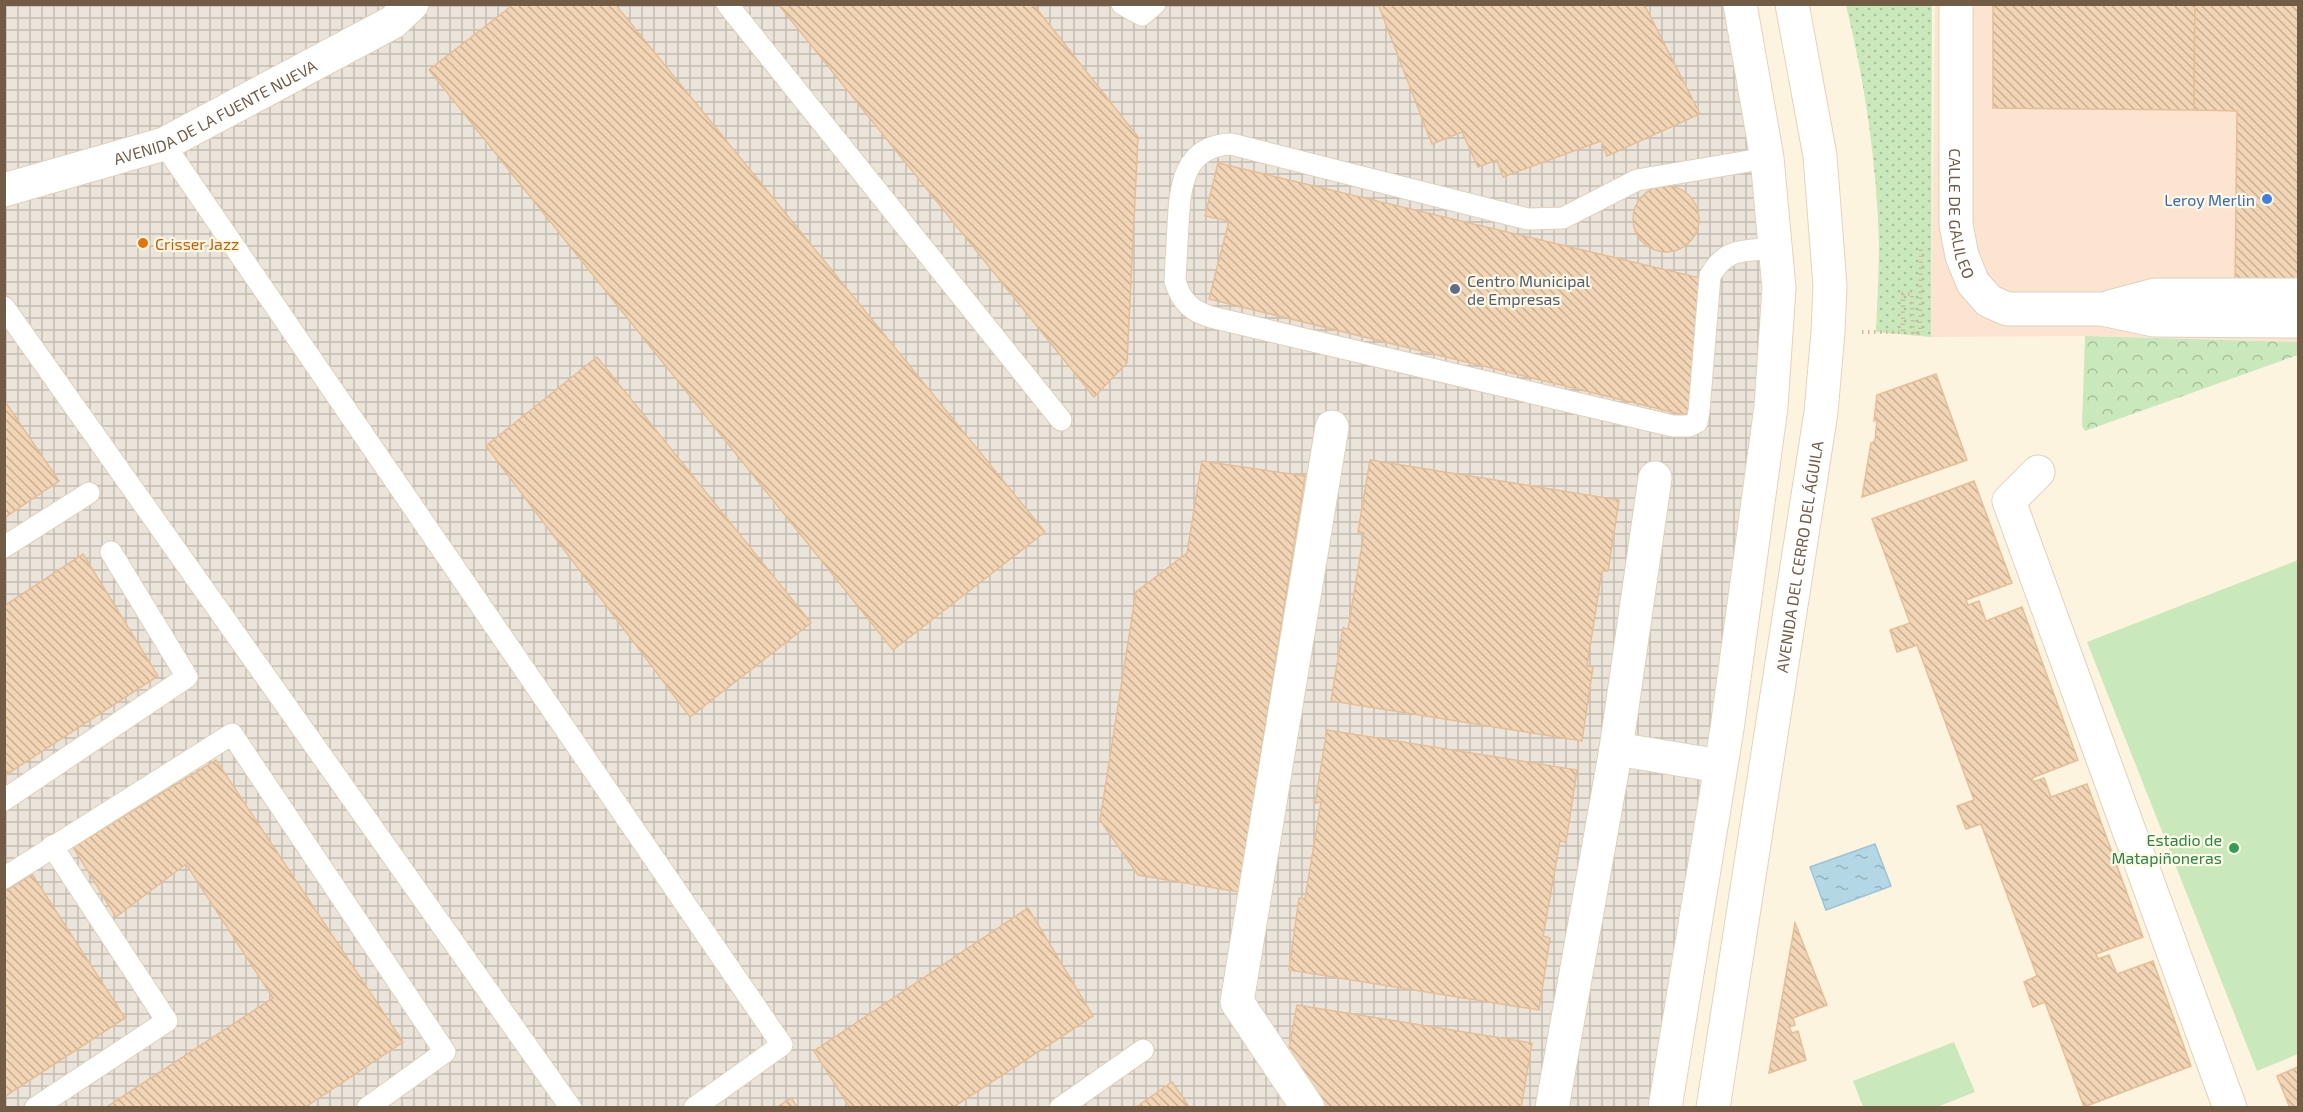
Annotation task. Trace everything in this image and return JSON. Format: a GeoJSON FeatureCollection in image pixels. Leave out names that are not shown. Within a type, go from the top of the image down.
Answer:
{"type":"FeatureCollection","features":[{"type":"Feature","properties":{"kind":"street","name":"AVENIDA DE LA FUENTE NUEVA"},"geometry":{"type":"LineString","coordinates":[[4,190],[164,144],[393,22],[412,4]]}},
{"type":"Feature","properties":{"kind":"street"},"geometry":{"type":"LineString","coordinates":[[1665,1107],[1720,766],[1771,407],[1779,288],[1767,158],[1740,4]]}},
{"type":"Feature","properties":{"kind":"street","name":"AVENIDA DEL CERRO DEL ÁGUILA"},"geometry":{"type":"LineString","coordinates":[[1713,1107],[1821,412],[1828,332],[1830,286],[1820,156],[1792,4]]}},
{"type":"Feature","properties":{"kind":"street","name":"CALLE DE GALILEO"},"geometry":{"type":"LineString","coordinates":[[1956,4],[1956,225],[1962,256],[1973,283],[1989,301],[2007,309],[2102,309],[2154,320],[2298,321]]}},
{"type":"Feature","properties":{"kind":"street","name":"CALLE DE GALILEO"},"geometry":{"type":"LineString","coordinates":[[2102,309],[2155,296],[2298,295]]}},
{"type":"Feature","properties":{"kind":"street"},"geometry":{"type":"LineString","coordinates":[[1308,1107],[1237,1002],[1332,428]]}},
{"type":"Feature","properties":{"kind":"street"},"geometry":{"type":"LineString","coordinates":[[2038,472],[2009,501],[2230,1107]]}},
{"type":"Feature","properties":{"kind":"street"},"geometry":{"type":"LineString","coordinates":[[1552,1107],[1616,749],[1655,478]]}},
{"type":"Feature","properties":{"kind":"street"},"geometry":{"type":"LineString","coordinates":[[1616,749],[1720,766]]}},
{"type":"Feature","properties":{"kind":"lane"},"geometry":{"type":"LineString","coordinates":[[727,4],[1061,420]]}},
{"type":"Feature","properties":{"kind":"lane"},"geometry":{"type":"LineString","coordinates":[[1122,4],[1142,15],[1155,4]]}},
{"type":"Feature","properties":{"kind":"lane"},"geometry":{"type":"LineString","coordinates":[[164,144],[782,1045],[694,1107]]}},
{"type":"Feature","properties":{"kind":"lane"},"geometry":{"type":"LineString","coordinates":[[1767,158],[1637,180],[1563,218],[1548,220],[1528,219],[1231,144],[1216,144],[1200,153],[1185,173],[1180,199],[1175,281],[1179,294],[1187,305],[1211,317],[1673,426],[1689,426],[1697,422],[1699,411],[1710,276],[1718,261],[1731,253],[1775,248]]}},
{"type":"Feature","properties":{"kind":"lane"},"geometry":{"type":"LineString","coordinates":[[4,307],[571,1107]]}},
{"type":"Feature","properties":{"kind":"lane"},"geometry":{"type":"LineString","coordinates":[[4,547],[89,493]]}},
{"type":"Feature","properties":{"kind":"lane"},"geometry":{"type":"LineString","coordinates":[[4,800],[187,677],[111,552]]}},
{"type":"Feature","properties":{"kind":"lane"},"geometry":{"type":"LineString","coordinates":[[4,878],[232,734],[445,1052],[367,1107]]}},
{"type":"Feature","properties":{"kind":"lane"},"geometry":{"type":"LineString","coordinates":[[35,1107],[167,1021],[52,846]]}},
{"type":"Feature","properties":{"kind":"lane"},"geometry":{"type":"LineString","coordinates":[[1060,1107],[1143,1050]]}},
{"type":"Feature","properties":{"kind":"path"},"geometry":{"type":"LineString","coordinates":[[1828,332],[1903,332],[1903,294],[1912,294],[1912,333],[1920,333],[1921,239]]}},
{"type":"Feature","properties":{"kind":"shaded area"},"geometry":{"type":"Polygon","coordinates":[[[5,5],[1740,5],[1779,288],[1665,1107],[5,1108],[5,5]]]}},
{"type":"Feature","properties":{"kind":"shaded area"},"geometry":{"type":"Polygon","coordinates":[[[1935,5],[2298,5],[2298,342],[2085,336],[1931,337],[1935,5]]]}},
{"type":"Feature","properties":{"kind":"green space"},"geometry":{"type":"Polygon","coordinates":[[[1846,5],[1932,5],[1931,337],[1876,332],[1879,245],[1876,184],[1859,64],[1846,5]]]}},
{"type":"Feature","properties":{"kind":"green space"},"geometry":{"type":"Polygon","coordinates":[[[2085,336],[2298,342],[2298,355],[2085,431],[2082,426],[2085,336]]]}},
{"type":"Feature","properties":{"kind":"green space","name":"Estadio de Matapiñoneras"},"geometry":{"type":"Polygon","coordinates":[[[2298,560],[2298,1054],[2257,1071],[2087,642],[2298,560]]]}},
{"type":"Feature","properties":{"kind":"green space"},"geometry":{"type":"Polygon","coordinates":[[[1954,1042],[1975,1092],[1937,1107],[1863,1107],[1853,1081],[1954,1042]]]}},
{"type":"Feature","properties":{"kind":"water"},"geometry":{"type":"Polygon","coordinates":[[[1875,844],[1891,886],[1826,910],[1810,867],[1875,844]]]}},
{"type":"Feature","properties":{"kind":"building"},"geometry":{"type":"Polygon","coordinates":[[[514,4],[615,4],[1045,532],[893,650],[429,70],[514,4]]]}},
{"type":"Feature","properties":{"kind":"building"},"geometry":{"type":"Polygon","coordinates":[[[778,4],[1033,4],[1138,137],[1127,363],[1094,397],[778,4]]]}},
{"type":"Feature","properties":{"kind":"building"},"geometry":{"type":"Polygon","coordinates":[[[1378,4],[1644,4],[1700,114],[1607,156],[1601,141],[1503,177],[1497,160],[1478,167],[1462,132],[1432,144],[1378,4]]]}},
{"type":"Feature","properties":{"kind":"building"},"geometry":{"type":"Polygon","coordinates":[[[1993,4],[2195,4],[2194,110],[1993,108],[1993,4]]]}},
{"type":"Feature","properties":{"kind":"building","name":"Leroy Merlin"},"geometry":{"type":"Polygon","coordinates":[[[2195,4],[2298,4],[2298,288],[2235,287],[2237,111],[2194,110],[2195,4]]]}},
{"type":"Feature","properties":{"kind":"building","name":"Centro Municipal de Empresas"},"geometry":{"type":"Polygon","coordinates":[[[1218,163],[1700,278],[1691,411],[1684,415],[1209,299],[1229,221],[1205,216],[1218,163]]]}},
{"type":"Feature","properties":{"kind":"building"},"geometry":{"type":"Polygon","coordinates":[[[1666,186],[1679,189],[1689,196],[1696,206],[1699,219],[1696,232],[1689,242],[1679,249],[1666,252],[1653,249],[1643,242],[1636,232],[1633,219],[1636,206],[1643,196],[1653,189],[1666,186]]]}},
{"type":"Feature","properties":{"kind":"building"},"geometry":{"type":"Polygon","coordinates":[[[597,357],[811,623],[690,717],[486,446],[597,357]]]}},
{"type":"Feature","properties":{"kind":"building"},"geometry":{"type":"Polygon","coordinates":[[[1936,374],[1967,460],[1862,497],[1871,443],[1875,441],[1877,419],[1874,421],[1877,395],[1936,374]]]}},
{"type":"Feature","properties":{"kind":"building"},"geometry":{"type":"Polygon","coordinates":[[[4,400],[59,481],[4,518],[4,400]]]}},
{"type":"Feature","properties":{"kind":"building"},"geometry":{"type":"Polygon","coordinates":[[[1370,460],[1619,500],[1608,571],[1602,571],[1587,666],[1593,667],[1582,741],[1331,701],[1343,628],[1348,629],[1364,533],[1358,532],[1370,460]]]}},
{"type":"Feature","properties":{"kind":"building"},"geometry":{"type":"Polygon","coordinates":[[[1202,461],[1305,476],[1239,892],[1138,875],[1100,820],[1136,592],[1187,553],[1202,461]]]}},
{"type":"Feature","properties":{"kind":"building"},"geometry":{"type":"Polygon","coordinates":[[[1974,481],[2012,583],[1966,600],[1968,605],[1979,601],[1986,621],[2022,607],[2078,760],[2032,778],[2033,782],[2044,778],[2051,797],[2087,784],[2143,937],[2096,954],[2098,959],[2109,955],[2117,974],[2153,961],[2191,1066],[2084,1107],[2045,1002],[2033,1007],[2024,982],[2037,976],[1981,824],[1966,829],[1957,806],[1974,800],[1917,645],[1897,652],[1890,630],[1910,623],[1872,519],[1974,481]]]}},
{"type":"Feature","properties":{"kind":"building"},"geometry":{"type":"Polygon","coordinates":[[[83,554],[158,676],[4,776],[4,606],[83,554]]]}},
{"type":"Feature","properties":{"kind":"building"},"geometry":{"type":"Polygon","coordinates":[[[1327,730],[1577,770],[1566,842],[1560,841],[1543,936],[1550,938],[1539,1010],[1289,970],[1299,898],[1305,899],[1321,802],[1315,803],[1327,730]]]}},
{"type":"Feature","properties":{"kind":"building"},"geometry":{"type":"Polygon","coordinates":[[[216,760],[403,1042],[304,1108],[105,1108],[273,998],[186,864],[116,917],[73,847],[216,760]]]}},
{"type":"Feature","properties":{"kind":"building"},"geometry":{"type":"Polygon","coordinates":[[[32,874],[125,1018],[4,1097],[4,892],[32,874]]]}},
{"type":"Feature","properties":{"kind":"building"},"geometry":{"type":"Polygon","coordinates":[[[1028,908],[1093,1016],[952,1108],[850,1108],[814,1051],[1028,908]]]}},
{"type":"Feature","properties":{"kind":"building"},"geometry":{"type":"Polygon","coordinates":[[[1795,923],[1827,1005],[1793,1018],[1795,1025],[1789,1027],[1792,1033],[1798,1031],[1806,1060],[1769,1073],[1795,923]]]}},
{"type":"Feature","properties":{"kind":"building"},"geometry":{"type":"Polygon","coordinates":[[[1297,1005],[1532,1043],[1521,1108],[1318,1108],[1286,1064],[1297,1005]]]}},
{"type":"Feature","properties":{"kind":"building"},"geometry":{"type":"Polygon","coordinates":[[[2298,1067],[2298,1108],[2290,1108],[2277,1076],[2298,1067]]]}},
{"type":"Feature","properties":{"kind":"building"},"geometry":{"type":"Polygon","coordinates":[[[1172,1082],[1190,1108],[1135,1108],[1172,1082]]]}},
{"type":"Feature","properties":{"kind":"building"},"geometry":{"type":"Polygon","coordinates":[[[791,1098],[798,1108],[776,1108],[791,1098]]]}},
{"type":"Feature","properties":{"kind":"place","name":"Leroy Merlin"},"geometry":{"type":"Point","coordinates":[2267,199]}},
{"type":"Feature","properties":{"kind":"place","name":"Crisser Jazz"},"geometry":{"type":"Point","coordinates":[143,243]}},
{"type":"Feature","properties":{"kind":"place","name":"Centro Municipal de Empresas"},"geometry":{"type":"Point","coordinates":[1455,289]}},
{"type":"Feature","properties":{"kind":"place","name":"Estadio de Matapiñoneras"},"geometry":{"type":"Point","coordinates":[2234,848]}}]}
